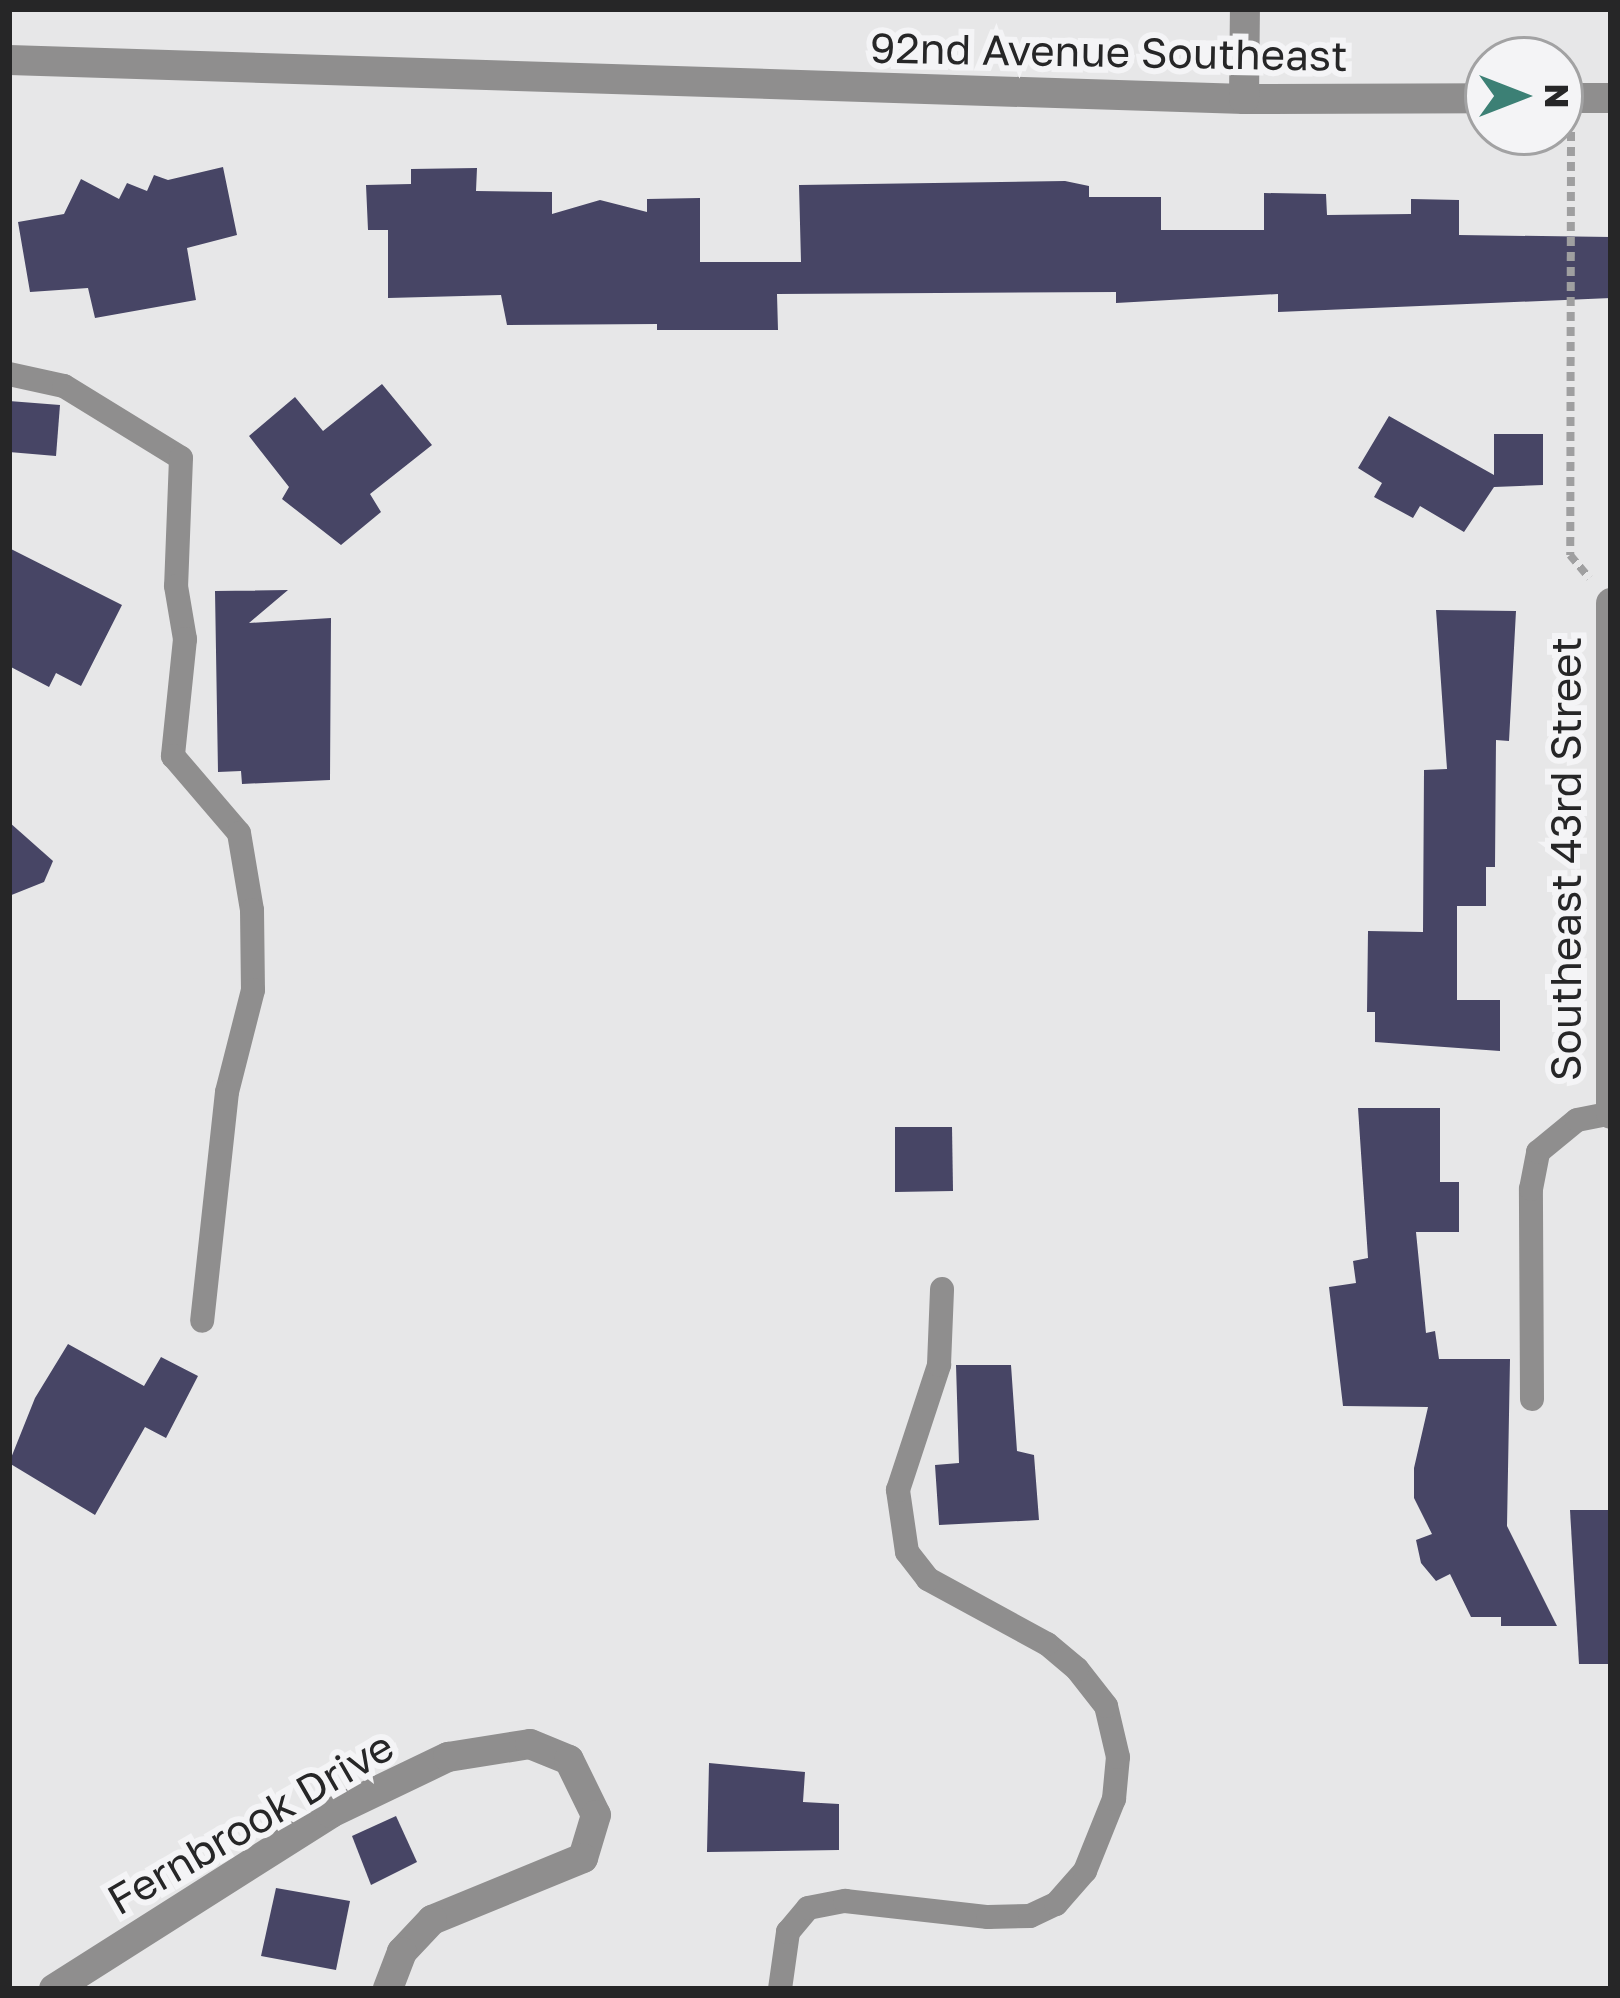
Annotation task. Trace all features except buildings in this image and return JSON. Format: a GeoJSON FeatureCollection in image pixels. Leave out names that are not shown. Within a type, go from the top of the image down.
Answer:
{"type":"FeatureCollection","features":[{"type":"Feature","properties":{"kind":"street"},"geometry":{"type":"LineString","coordinates":[[1244,99],[1245,9]]}},
{"type":"Feature","properties":{"kind":"street","name":"92nd Avenue Southeast"},"geometry":{"type":"LineString","coordinates":[[9,59],[1244,99],[1464,98]]}},
{"type":"Feature","properties":{"kind":"street","name":"Southeast 43rd Street"},"geometry":{"type":"LineString","coordinates":[[1609,603],[1609,1114]]}},
{"type":"Feature","properties":{"kind":"street","name":"Fernbrook Drive"},"geometry":{"type":"LineString","coordinates":[[54,1989],[331,1813],[448,1757],[530,1744],[569,1760],[596,1815],[583,1858],[432,1920],[402,1952],[388,1989]]}},
{"type":"Feature","properties":{"kind":"lane"},"geometry":{"type":"LineString","coordinates":[[9,374],[64,386],[181,458],[176,586],[185,639],[172,756],[239,833],[252,910],[253,990],[227,1092],[202,1321]]}},
{"type":"Feature","properties":{"kind":"lane"},"geometry":{"type":"LineString","coordinates":[[1532,1399],[1538,1151],[1577,1120],[1609,1114]]}},
{"type":"Feature","properties":{"kind":"lane"},"geometry":{"type":"LineString","coordinates":[[780,1989],[788,1933],[808,1908],[845,1901],[1009,1917],[1056,1904],[1085,1871],[1114,1799],[1118,1757],[1106,1706],[1077,1669],[1047,1644],[928,1579],[907,1552],[898,1490],[939,1366],[942,1289]]}},
{"type":"Feature","properties":{"kind":"path"},"geometry":{"type":"LineString","coordinates":[[1566,156],[1570,555],[1609,603]]}}]}
